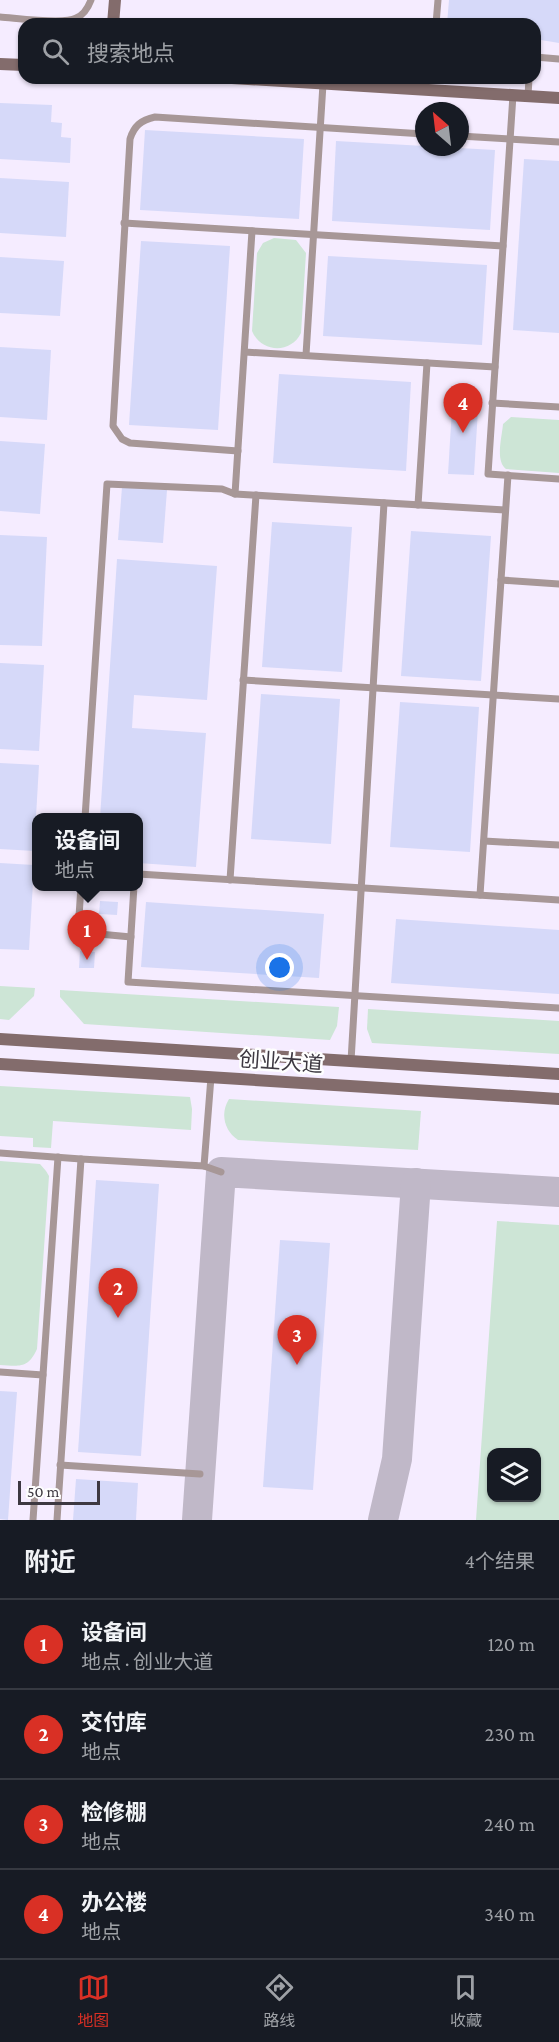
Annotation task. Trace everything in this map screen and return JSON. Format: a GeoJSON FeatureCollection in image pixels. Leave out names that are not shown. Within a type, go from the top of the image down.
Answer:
{"type":"FeatureCollection","features":[{"type":"Feature","properties":{"kind":"main road"},"geometry":{"type":"LineString","coordinates":[[113,18],[114,0]]}},
{"type":"Feature","properties":{"kind":"main road"},"geometry":{"type":"LineString","coordinates":[[0,64],[18,65]]}},
{"type":"Feature","properties":{"kind":"main road"},"geometry":{"type":"LineString","coordinates":[[323,84],[559,98]]}},
{"type":"Feature","properties":{"kind":"main road","name":"创业大道"},"geometry":{"type":"LineString","coordinates":[[0,1039],[559,1074]]}},
{"type":"Feature","properties":{"kind":"main road","name":"创业大道"},"geometry":{"type":"LineString","coordinates":[[0,1064],[559,1099]]}},
{"type":"Feature","properties":{"kind":"lane"},"geometry":{"type":"LineString","coordinates":[[76,18],[81,16],[91,0]]}},
{"type":"Feature","properties":{"kind":"lane"},"geometry":{"type":"LineString","coordinates":[[436,18],[438,0]]}},
{"type":"Feature","properties":{"kind":"lane"},"geometry":{"type":"LineString","coordinates":[[0,17],[18,18]]}},
{"type":"Feature","properties":{"kind":"lane"},"geometry":{"type":"LineString","coordinates":[[541,58],[559,59]]}},
{"type":"Feature","properties":{"kind":"lane"},"geometry":{"type":"LineString","coordinates":[[306,355],[323,84]]}},
{"type":"Feature","properties":{"kind":"lane"},"geometry":{"type":"LineString","coordinates":[[528,96],[529,84]]}},
{"type":"Feature","properties":{"kind":"lane"},"geometry":{"type":"LineString","coordinates":[[513,95],[488,474],[559,479]]}},
{"type":"Feature","properties":{"kind":"lane"},"geometry":{"type":"LineString","coordinates":[[238,451],[130,443],[116,433],[112,419],[124,224],[130,139],[136,126],[155,117],[415,133]]}},
{"type":"Feature","properties":{"kind":"lane"},"geometry":{"type":"LineString","coordinates":[[469,137],[559,142]]}},
{"type":"Feature","properties":{"kind":"lane"},"geometry":{"type":"LineString","coordinates":[[124,224],[503,246]]}},
{"type":"Feature","properties":{"kind":"lane"},"geometry":{"type":"LineString","coordinates":[[235,494],[252,231]]}},
{"type":"Feature","properties":{"kind":"lane"},"geometry":{"type":"LineString","coordinates":[[245,352],[495,367]]}},
{"type":"Feature","properties":{"kind":"lane"},"geometry":{"type":"LineString","coordinates":[[418,505],[427,363]]}},
{"type":"Feature","properties":{"kind":"lane"},"geometry":{"type":"LineString","coordinates":[[492,403],[559,407]]}},
{"type":"Feature","properties":{"kind":"lane"},"geometry":{"type":"LineString","coordinates":[[480,896],[508,475]]}},
{"type":"Feature","properties":{"kind":"lane"},"geometry":{"type":"LineString","coordinates":[[85,813],[107,483],[222,489],[235,494],[505,510]]}},
{"type":"Feature","properties":{"kind":"lane"},"geometry":{"type":"LineString","coordinates":[[230,880],[256,495]]}},
{"type":"Feature","properties":{"kind":"lane"},"geometry":{"type":"LineString","coordinates":[[351,1061],[384,503]]}},
{"type":"Feature","properties":{"kind":"lane"},"geometry":{"type":"LineString","coordinates":[[501,580],[559,584]]}},
{"type":"Feature","properties":{"kind":"lane"},"geometry":{"type":"LineString","coordinates":[[243,680],[559,699]]}},
{"type":"Feature","properties":{"kind":"lane"},"geometry":{"type":"LineString","coordinates":[[484,841],[559,845]]}},
{"type":"Feature","properties":{"kind":"lane"},"geometry":{"type":"LineString","coordinates":[[143,874],[559,900]]}},
{"type":"Feature","properties":{"kind":"lane"},"geometry":{"type":"LineString","coordinates":[[81,891],[78,932],[131,937]]}},
{"type":"Feature","properties":{"kind":"lane"},"geometry":{"type":"LineString","coordinates":[[134,891],[128,982],[559,1008]]}},
{"type":"Feature","properties":{"kind":"lane"},"geometry":{"type":"LineString","coordinates":[[204,1166],[211,1077]]}},
{"type":"Feature","properties":{"kind":"lane"},"geometry":{"type":"LineString","coordinates":[[0,1153],[204,1166],[221,1172]]}},
{"type":"Feature","properties":{"kind":"lane"},"geometry":{"type":"LineString","coordinates":[[33,1520],[58,1157]]}},
{"type":"Feature","properties":{"kind":"lane"},"geometry":{"type":"LineString","coordinates":[[57,1520],[81,1159]]}},
{"type":"Feature","properties":{"kind":"lane"},"geometry":{"type":"LineString","coordinates":[[0,1372],[43,1375]]}},
{"type":"Feature","properties":{"kind":"lane"},"geometry":{"type":"LineString","coordinates":[[60,1465],[200,1474]]}},
{"type":"Feature","properties":{"kind":"green space"},"geometry":{"type":"Polygon","coordinates":[[[274,238],[296,240],[306,253],[301,333],[290,345],[276,348],[262,344],[252,331],[257,253],[263,243],[274,238]]]}},
{"type":"Feature","properties":{"kind":"green space"},"geometry":{"type":"Polygon","coordinates":[[[511,417],[559,420],[559,473],[506,469],[501,460],[500,448],[503,424],[511,417]]]}},
{"type":"Feature","properties":{"kind":"green space"},"geometry":{"type":"Polygon","coordinates":[[[0,986],[35,988],[34,996],[9,1020],[0,1019],[0,986]]]}},
{"type":"Feature","properties":{"kind":"green space"},"geometry":{"type":"Polygon","coordinates":[[[60,990],[339,1007],[337,1026],[330,1040],[84,1024],[60,997],[60,990]]]}},
{"type":"Feature","properties":{"kind":"green space"},"geometry":{"type":"Polygon","coordinates":[[[368,1009],[559,1021],[559,1054],[372,1043],[367,1029],[368,1009]]]}},
{"type":"Feature","properties":{"kind":"green space"},"geometry":{"type":"Polygon","coordinates":[[[0,1086],[190,1097],[191,1130],[53,1121],[51,1148],[33,1147],[33,1138],[0,1136],[0,1086]]]}},
{"type":"Feature","properties":{"kind":"green space"},"geometry":{"type":"Polygon","coordinates":[[[229,1099],[421,1111],[418,1150],[238,1140],[229,1132],[225,1121],[226,1104],[229,1099]]]}},
{"type":"Feature","properties":{"kind":"green space"},"geometry":{"type":"Polygon","coordinates":[[[0,1161],[40,1164],[49,1176],[37,1349],[30,1360],[18,1366],[0,1365],[0,1161]]]}},
{"type":"Feature","properties":{"kind":"green space"},"geometry":{"type":"Polygon","coordinates":[[[497,1221],[559,1225],[559,1520],[476,1520],[497,1221]]]}},
{"type":"Feature","properties":{"kind":"building"},"geometry":{"type":"Polygon","coordinates":[[[449,0],[559,0],[559,43],[541,40],[541,18],[448,18],[449,0]]]}},
{"type":"Feature","properties":{"kind":"building"},"geometry":{"type":"Polygon","coordinates":[[[0,103],[52,105],[51,122],[62,123],[61,137],[71,138],[70,163],[0,159],[0,103]]]}},
{"type":"Feature","properties":{"kind":"building"},"geometry":{"type":"Polygon","coordinates":[[[145,130],[304,139],[299,219],[140,210],[145,130]]]}},
{"type":"Feature","properties":{"kind":"building"},"geometry":{"type":"Polygon","coordinates":[[[336,141],[415,145],[415,156],[469,156],[469,149],[495,150],[490,230],[332,221],[336,141]]]}},
{"type":"Feature","properties":{"kind":"building"},"geometry":{"type":"Polygon","coordinates":[[[524,159],[559,161],[559,333],[513,330],[524,159]]]}},
{"type":"Feature","properties":{"kind":"building"},"geometry":{"type":"Polygon","coordinates":[[[0,178],[69,182],[66,237],[0,233],[0,178]]]}},
{"type":"Feature","properties":{"kind":"building"},"geometry":{"type":"Polygon","coordinates":[[[141,241],[230,246],[218,430],[129,425],[141,241]]]}},
{"type":"Feature","properties":{"kind":"building"},"geometry":{"type":"Polygon","coordinates":[[[328,256],[487,265],[482,345],[323,336],[328,256]]]}},
{"type":"Feature","properties":{"kind":"building"},"geometry":{"type":"Polygon","coordinates":[[[0,257],[64,261],[60,316],[0,313],[0,257]]]}},
{"type":"Feature","properties":{"kind":"building"},"geometry":{"type":"Polygon","coordinates":[[[0,347],[51,350],[47,420],[0,417],[0,347]]]}},
{"type":"Feature","properties":{"kind":"building"},"geometry":{"type":"Polygon","coordinates":[[[279,374],[411,382],[406,471],[273,463],[279,374]]]}},
{"type":"Feature","properties":{"kind":"building"},"geometry":{"type":"Polygon","coordinates":[[[453,392],[479,393],[474,475],[448,474],[453,392]]]}},
{"type":"Feature","properties":{"kind":"building"},"geometry":{"type":"Polygon","coordinates":[[[0,441],[45,444],[40,514],[0,511],[0,441]]]}},
{"type":"Feature","properties":{"kind":"building"},"geometry":{"type":"Polygon","coordinates":[[[122,487],[167,490],[163,543],[118,540],[122,487]]]}},
{"type":"Feature","properties":{"kind":"building"},"geometry":{"type":"Polygon","coordinates":[[[272,522],[352,527],[342,672],[262,667],[272,522]]]}},
{"type":"Feature","properties":{"kind":"building"},"geometry":{"type":"Polygon","coordinates":[[[411,531],[491,536],[481,681],[401,676],[411,531]]]}},
{"type":"Feature","properties":{"kind":"building"},"geometry":{"type":"Polygon","coordinates":[[[0,535],[47,537],[42,646],[0,645],[0,535]]]}},
{"type":"Feature","properties":{"kind":"building"},"geometry":{"type":"Polygon","coordinates":[[[117,559],[217,566],[207,700],[134,695],[132,728],[206,733],[196,867],[143,863],[143,813],[100,813],[117,559]]]}},
{"type":"Feature","properties":{"kind":"building"},"geometry":{"type":"Polygon","coordinates":[[[0,663],[44,665],[39,751],[0,749],[0,663]]]}},
{"type":"Feature","properties":{"kind":"building"},"geometry":{"type":"Polygon","coordinates":[[[261,694],[340,699],[331,844],[251,839],[261,694]]]}},
{"type":"Feature","properties":{"kind":"building"},"geometry":{"type":"Polygon","coordinates":[[[400,702],[479,707],[470,852],[390,847],[400,702]]]}},
{"type":"Feature","properties":{"kind":"building"},"geometry":{"type":"Polygon","coordinates":[[[0,763],[39,765],[36,813],[32,813],[32,851],[0,849],[0,763]]]}},
{"type":"Feature","properties":{"kind":"building"},"geometry":{"type":"Polygon","coordinates":[[[0,863],[32,865],[29,950],[0,949],[0,863]]]}},
{"type":"Feature","properties":{"kind":"building"},"geometry":{"type":"Polygon","coordinates":[[[100,901],[118,902],[117,915],[99,914],[100,901]]]}},
{"type":"Feature","properties":{"kind":"building"},"geometry":{"type":"Polygon","coordinates":[[[146,902],[324,914],[319,978],[141,967],[146,902]]]}},
{"type":"Feature","properties":{"kind":"building"},"geometry":{"type":"Polygon","coordinates":[[[396,919],[559,930],[559,994],[391,983],[396,919]]]}},
{"type":"Feature","properties":{"kind":"building"},"geometry":{"type":"Polygon","coordinates":[[[80,951],[95,952],[94,968],[79,968],[80,951]]]}},
{"type":"Feature","properties":{"kind":"building"},"geometry":{"type":"Polygon","coordinates":[[[96,1180],[159,1184],[141,1456],[78,1452],[96,1180]]]}},
{"type":"Feature","properties":{"kind":"building"},"geometry":{"type":"Polygon","coordinates":[[[280,1240],[330,1243],[313,1490],[263,1487],[280,1240]]]}},
{"type":"Feature","properties":{"kind":"building"},"geometry":{"type":"Polygon","coordinates":[[[0,1391],[17,1392],[8,1520],[0,1519],[0,1391]]]}},
{"type":"Feature","properties":{"kind":"building"},"geometry":{"type":"Polygon","coordinates":[[[76,1479],[138,1483],[136,1520],[73,1520],[76,1479]]]}},
{"type":"Feature","properties":{"kind":"taxiway"},"geometry":{"type":"LineString","coordinates":[[197,1520],[221,1172],[559,1192]]}},
{"type":"Feature","properties":{"kind":"taxiway"},"geometry":{"type":"LineString","coordinates":[[383,1520],[397,1459],[416,1183]]}},
{"type":"Feature","properties":{"kind":"place","name":"办公楼"},"geometry":{"type":"Point","coordinates":[463,433]}},
{"type":"Feature","properties":{"kind":"place","name":"设备间"},"geometry":{"type":"Point","coordinates":[87,960]}},
{"type":"Feature","properties":{"kind":"place","name":"交付库"},"geometry":{"type":"Point","coordinates":[118,1318]}},
{"type":"Feature","properties":{"kind":"place","name":"检修棚"},"geometry":{"type":"Point","coordinates":[297,1365]}}]}
